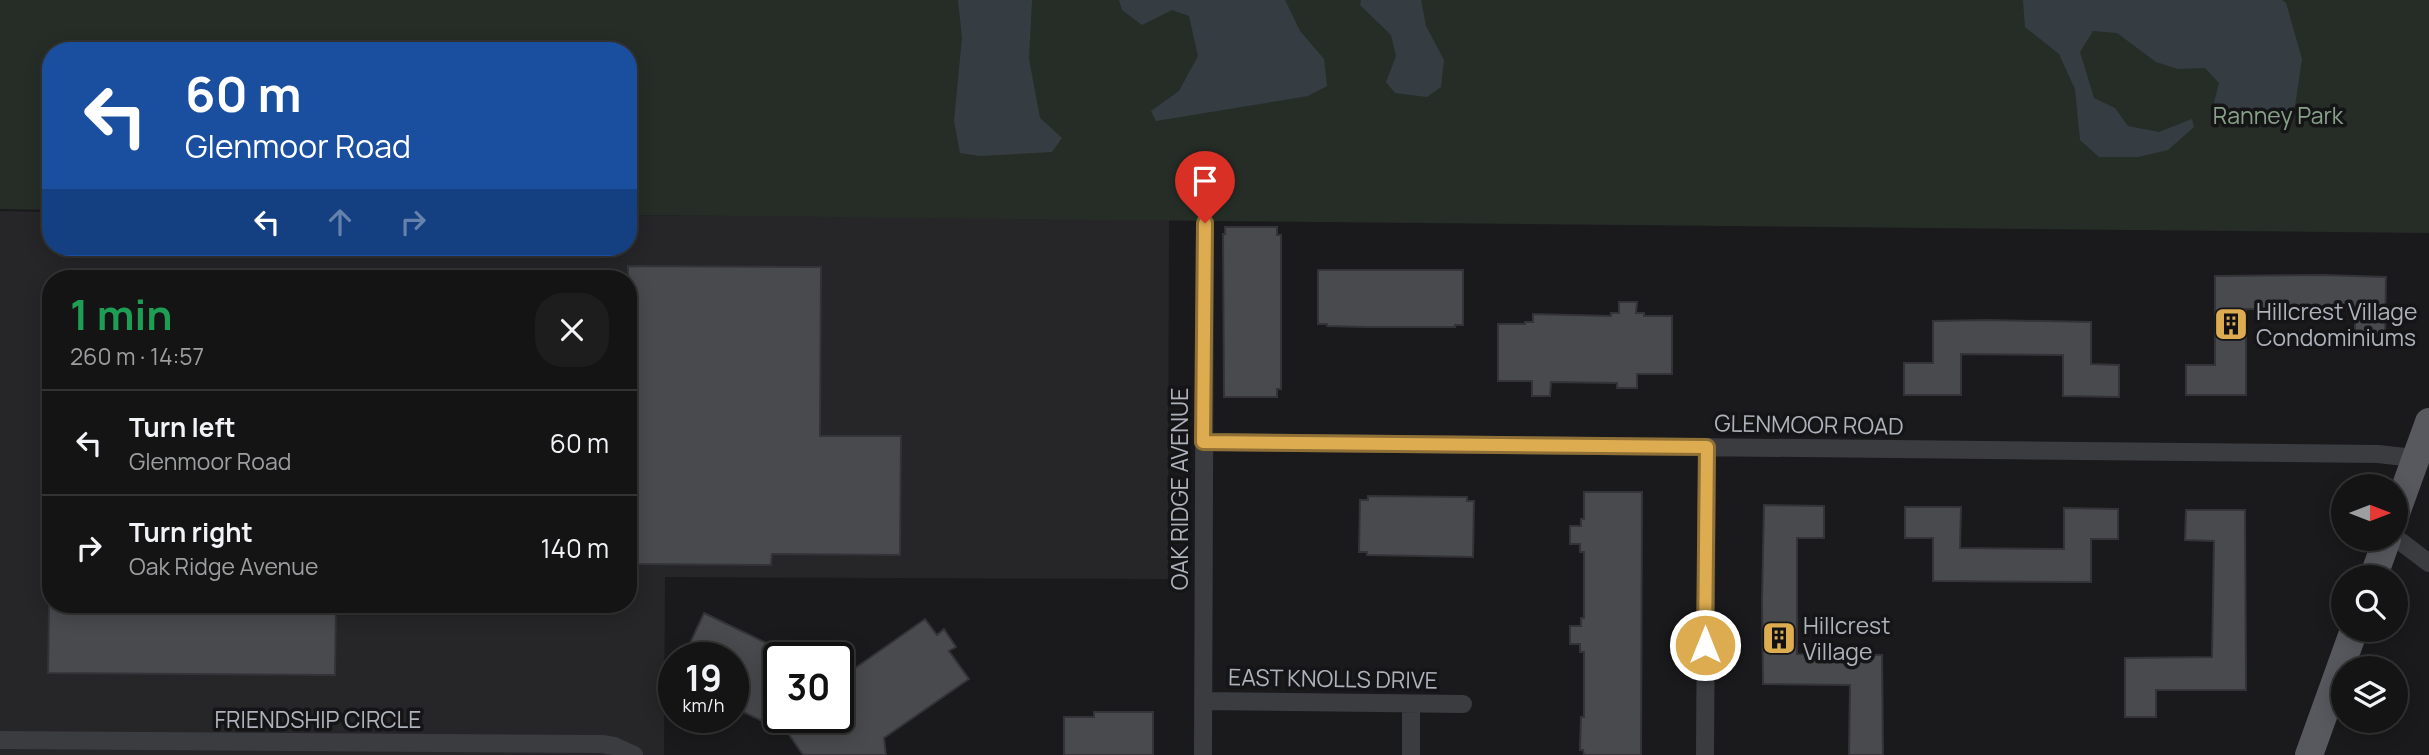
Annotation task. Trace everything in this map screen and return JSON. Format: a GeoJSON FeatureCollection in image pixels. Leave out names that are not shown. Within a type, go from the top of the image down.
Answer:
{"type":"FeatureCollection","features":[{"type":"Feature","properties":{"kind":"main road"},"geometry":{"type":"LineString","coordinates":[[2408,476],[2429,422]]}},
{"type":"Feature","properties":{"kind":"main road"},"geometry":{"type":"LineString","coordinates":[[2309,755],[2350,642]]}},
{"type":"Feature","properties":{"kind":"street","name":"OAK RIDGE AVENUE"},"geometry":{"type":"LineString","coordinates":[[1203,755],[1205,223]]}},
{"type":"Feature","properties":{"kind":"street","name":"GLENMOOR ROAD"},"geometry":{"type":"LineString","coordinates":[[1203,442],[2378,454],[2414,458]]}},
{"type":"Feature","properties":{"kind":"street"},"geometry":{"type":"LineString","coordinates":[[1705,755],[1707,447]]}},
{"type":"Feature","properties":{"kind":"street"},"geometry":{"type":"LineString","coordinates":[[2408,547],[2429,563]]}},
{"type":"Feature","properties":{"kind":"street","name":"EAST KNOLLS DRIVE"},"geometry":{"type":"LineString","coordinates":[[1203,701],[1463,704]]}},
{"type":"Feature","properties":{"kind":"street"},"geometry":{"type":"LineString","coordinates":[[1411,704],[1411,755]]}},
{"type":"Feature","properties":{"kind":"street","name":"FRIENDSHIP CIRCLE"},"geometry":{"type":"LineString","coordinates":[[0,740],[602,744],[634,755]]}},
{"type":"Feature","properties":{"kind":"shaded area"},"geometry":{"type":"Polygon","coordinates":[[[958,0],[1032,0],[1029,59],[1040,118],[1062,138],[1052,152],[980,156],[960,153],[954,121],[962,38],[958,0]]]}},
{"type":"Feature","properties":{"kind":"shaded area"},"geometry":{"type":"Polygon","coordinates":[[[1119,0],[1285,0],[1300,31],[1324,59],[1327,86],[1308,96],[1156,121],[1151,111],[1179,91],[1198,56],[1189,16],[1172,10],[1142,25],[1122,10],[1119,0]]]}},
{"type":"Feature","properties":{"kind":"shaded area"},"geometry":{"type":"Polygon","coordinates":[[[1361,0],[1421,0],[1426,26],[1444,60],[1441,87],[1427,97],[1395,93],[1386,82],[1396,56],[1391,35],[1360,5],[1361,0]]]}},
{"type":"Feature","properties":{"kind":"shaded area"},"geometry":{"type":"Polygon","coordinates":[[[2023,0],[2282,0],[2286,3],[2302,59],[2295,106],[2278,117],[2257,110],[2217,113],[2214,103],[2219,83],[2205,68],[2178,69],[2156,62],[2117,33],[2093,31],[2080,52],[2094,98],[2115,108],[2128,126],[2159,132],[2192,119],[2194,127],[2168,150],[2138,157],[2099,157],[2080,140],[2075,89],[2059,54],[2025,27],[2023,0]]]}},
{"type":"Feature","properties":{"kind":"shaded area"},"geometry":{"type":"Polygon","coordinates":[[[0,211],[42,212],[42,256],[637,256],[637,215],[1169,219],[1168,579],[665,577],[665,642],[658,642],[658,733],[664,733],[664,755],[0,755],[0,211]]]}},
{"type":"Feature","properties":{"kind":"green space","name":"Ranney Park"},"geometry":{"type":"Polygon","coordinates":[[[0,0],[2429,0],[2429,233],[637,215],[637,42],[42,42],[42,210],[0,209],[0,0]]]}},
{"type":"Feature","properties":{"kind":"building"},"geometry":{"type":"Polygon","coordinates":[[[1225,227],[1277,227],[1277,235],[1281,235],[1281,389],[1277,389],[1277,397],[1224,397],[1225,227]]]}},
{"type":"Feature","properties":{"kind":"building"},"geometry":{"type":"Polygon","coordinates":[[[628,266],[821,267],[820,436],[901,436],[900,555],[772,554],[771,565],[637,564],[637,270],[628,270],[628,266]]]}},
{"type":"Feature","properties":{"kind":"building"},"geometry":{"type":"Polygon","coordinates":[[[1318,270],[1463,270],[1463,325],[1365,327],[1318,324],[1318,270]]]}},
{"type":"Feature","properties":{"kind":"building","name":"Hillcrest Village Condominiums"},"geometry":{"type":"Polygon","coordinates":[[[2215,276],[2386,277],[2385,336],[2355,336],[2355,309],[2246,309],[2246,395],[2186,395],[2186,365],[2215,365],[2215,276]]]}},
{"type":"Feature","properties":{"kind":"building"},"geometry":{"type":"Polygon","coordinates":[[[1619,302],[1637,302],[1636,313],[1644,313],[1644,316],[1672,316],[1672,374],[1637,374],[1637,388],[1617,388],[1617,383],[1551,382],[1550,396],[1532,396],[1532,381],[1498,381],[1498,324],[1533,322],[1533,314],[1611,316],[1611,313],[1619,313],[1619,302]]]}},
{"type":"Feature","properties":{"kind":"building"},"geometry":{"type":"Polygon","coordinates":[[[1933,321],[2091,322],[2091,364],[2119,365],[2119,397],[2063,396],[2063,355],[1961,354],[1961,395],[1904,395],[1904,363],[1933,363],[1933,321]]]}},
{"type":"Feature","properties":{"kind":"building"},"geometry":{"type":"Polygon","coordinates":[[[1584,492],[1642,492],[1641,755],[1584,755],[1583,750],[1580,750],[1581,717],[1584,717],[1584,652],[1580,652],[1580,644],[1570,644],[1570,626],[1581,626],[1581,618],[1584,618],[1584,552],[1580,552],[1580,544],[1570,544],[1570,526],[1581,526],[1581,519],[1584,519],[1584,492]]]}},
{"type":"Feature","properties":{"kind":"building"},"geometry":{"type":"Polygon","coordinates":[[[1368,496],[1467,497],[1467,501],[1474,501],[1473,557],[1367,555],[1367,552],[1359,552],[1360,500],[1368,500],[1368,496]]]}},
{"type":"Feature","properties":{"kind":"building","name":"Hillcrest Village"},"geometry":{"type":"Polygon","coordinates":[[[1764,505],[1824,506],[1824,538],[1797,538],[1797,654],[1882,655],[1883,755],[1849,755],[1850,685],[1763,684],[1764,505]]]}},
{"type":"Feature","properties":{"kind":"building","name":"Hillcrest Village"},"geometry":{"type":"Polygon","coordinates":[[[1905,507],[1961,507],[1960,548],[2064,549],[2064,508],[2118,509],[2118,539],[2091,539],[2091,582],[1933,581],[1933,538],[1905,538],[1905,507]]]}},
{"type":"Feature","properties":{"kind":"building"},"geometry":{"type":"Polygon","coordinates":[[[2186,510],[2245,510],[2246,690],[2156,690],[2156,717],[2125,717],[2125,658],[2212,657],[2214,541],[2185,540],[2186,510]]]}},
{"type":"Feature","properties":{"kind":"building"},"geometry":{"type":"Polygon","coordinates":[[[49,613],[336,613],[335,675],[48,673],[49,613]]]}},
{"type":"Feature","properties":{"kind":"building"},"geometry":{"type":"Polygon","coordinates":[[[704,613],[764,642],[763,721],[749,715],[749,642],[690,642],[704,613]]]}},
{"type":"Feature","properties":{"kind":"building"},"geometry":{"type":"Polygon","coordinates":[[[925,619],[937,635],[944,629],[956,647],[949,651],[969,679],[884,738],[886,755],[803,755],[788,733],[854,733],[854,669],[925,619]]]}},
{"type":"Feature","properties":{"kind":"building"},"geometry":{"type":"Polygon","coordinates":[[[1094,712],[1153,712],[1153,755],[1064,755],[1064,717],[1094,717],[1094,712]]]}},
{"type":"Feature","properties":{"kind":"place","name":"Hillcrest Village Condominiums"},"geometry":{"type":"Point","coordinates":[2231,324]}},
{"type":"Feature","properties":{"kind":"place","name":"Hillcrest Village"},"geometry":{"type":"Point","coordinates":[1779,638]}},
{"type":"Feature","properties":{"kind":"route"},"geometry":{"type":"LineString","coordinates":[[1205,223],[1203,442],[1707,447],[1705,645]]}}]}
